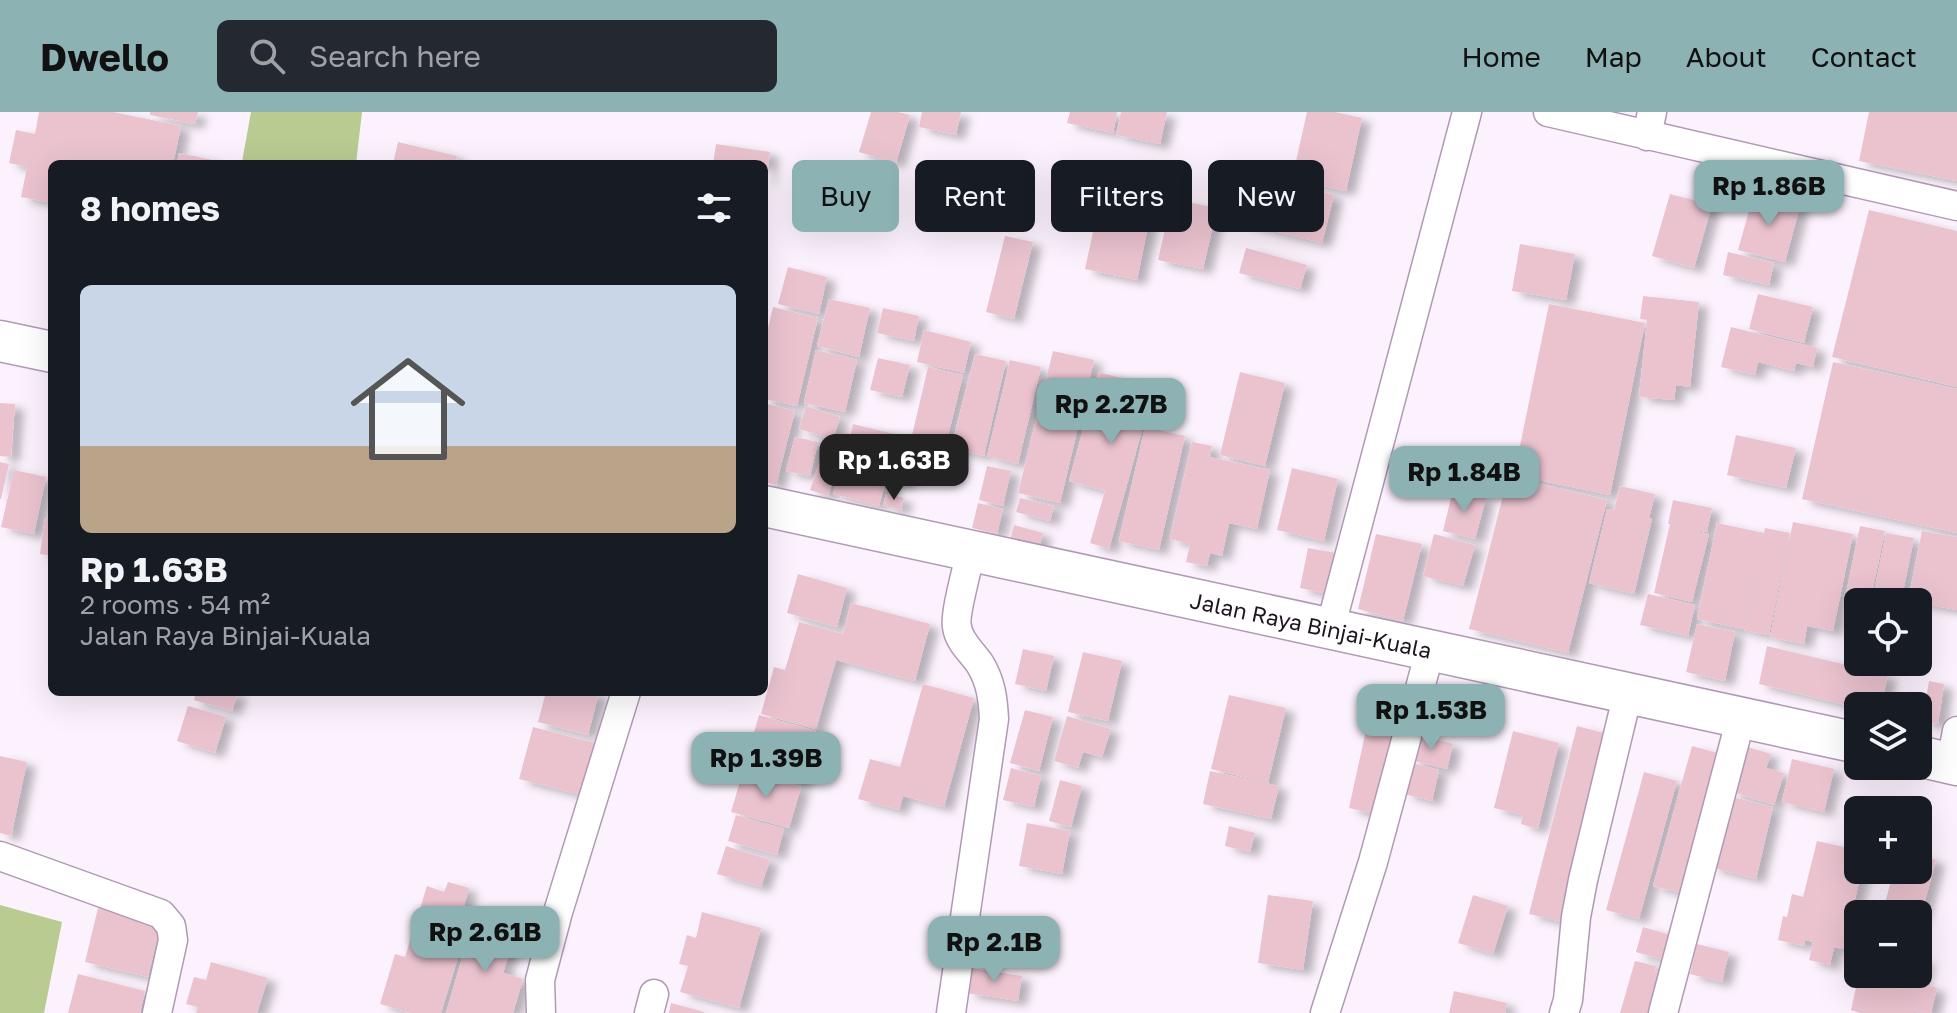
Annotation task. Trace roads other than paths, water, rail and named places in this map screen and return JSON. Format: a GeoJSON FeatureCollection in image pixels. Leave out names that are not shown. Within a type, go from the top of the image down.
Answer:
{"type":"FeatureCollection","features":[{"type":"Feature","properties":{"kind":"main road"},"geometry":{"type":"LineString","coordinates":[[0,341],[48,351]]}},
{"type":"Feature","properties":{"kind":"main road","name":"Jalan Raya Binjai-Kuala"},"geometry":{"type":"LineString","coordinates":[[768,507],[1844,740]]}},
{"type":"Feature","properties":{"kind":"street"},"geometry":{"type":"LineString","coordinates":[[1330,629],[1467,112]]}},
{"type":"Feature","properties":{"kind":"street"},"geometry":{"type":"LineString","coordinates":[[1548,112],[1649,124],[1957,206]]}},
{"type":"Feature","properties":{"kind":"street"},"geometry":{"type":"LineString","coordinates":[[951,1013],[994,719],[988,678],[961,640],[956,624],[971,551]]}},
{"type":"Feature","properties":{"kind":"street"},"geometry":{"type":"LineString","coordinates":[[1325,1013],[1373,862],[1430,651]]}},
{"type":"Feature","properties":{"kind":"street"},"geometry":{"type":"LineString","coordinates":[[1564,1013],[1583,880],[1628,693]]}},
{"type":"Feature","properties":{"kind":"street"},"geometry":{"type":"LineString","coordinates":[[541,1013],[540,980],[625,696]]}},
{"type":"Feature","properties":{"kind":"street"},"geometry":{"type":"LineString","coordinates":[[1663,1013],[1741,718]]}},
{"type":"Feature","properties":{"kind":"street"},"geometry":{"type":"LineString","coordinates":[[0,856],[161,914],[171,926],[173,940],[157,1013]]}}]}
